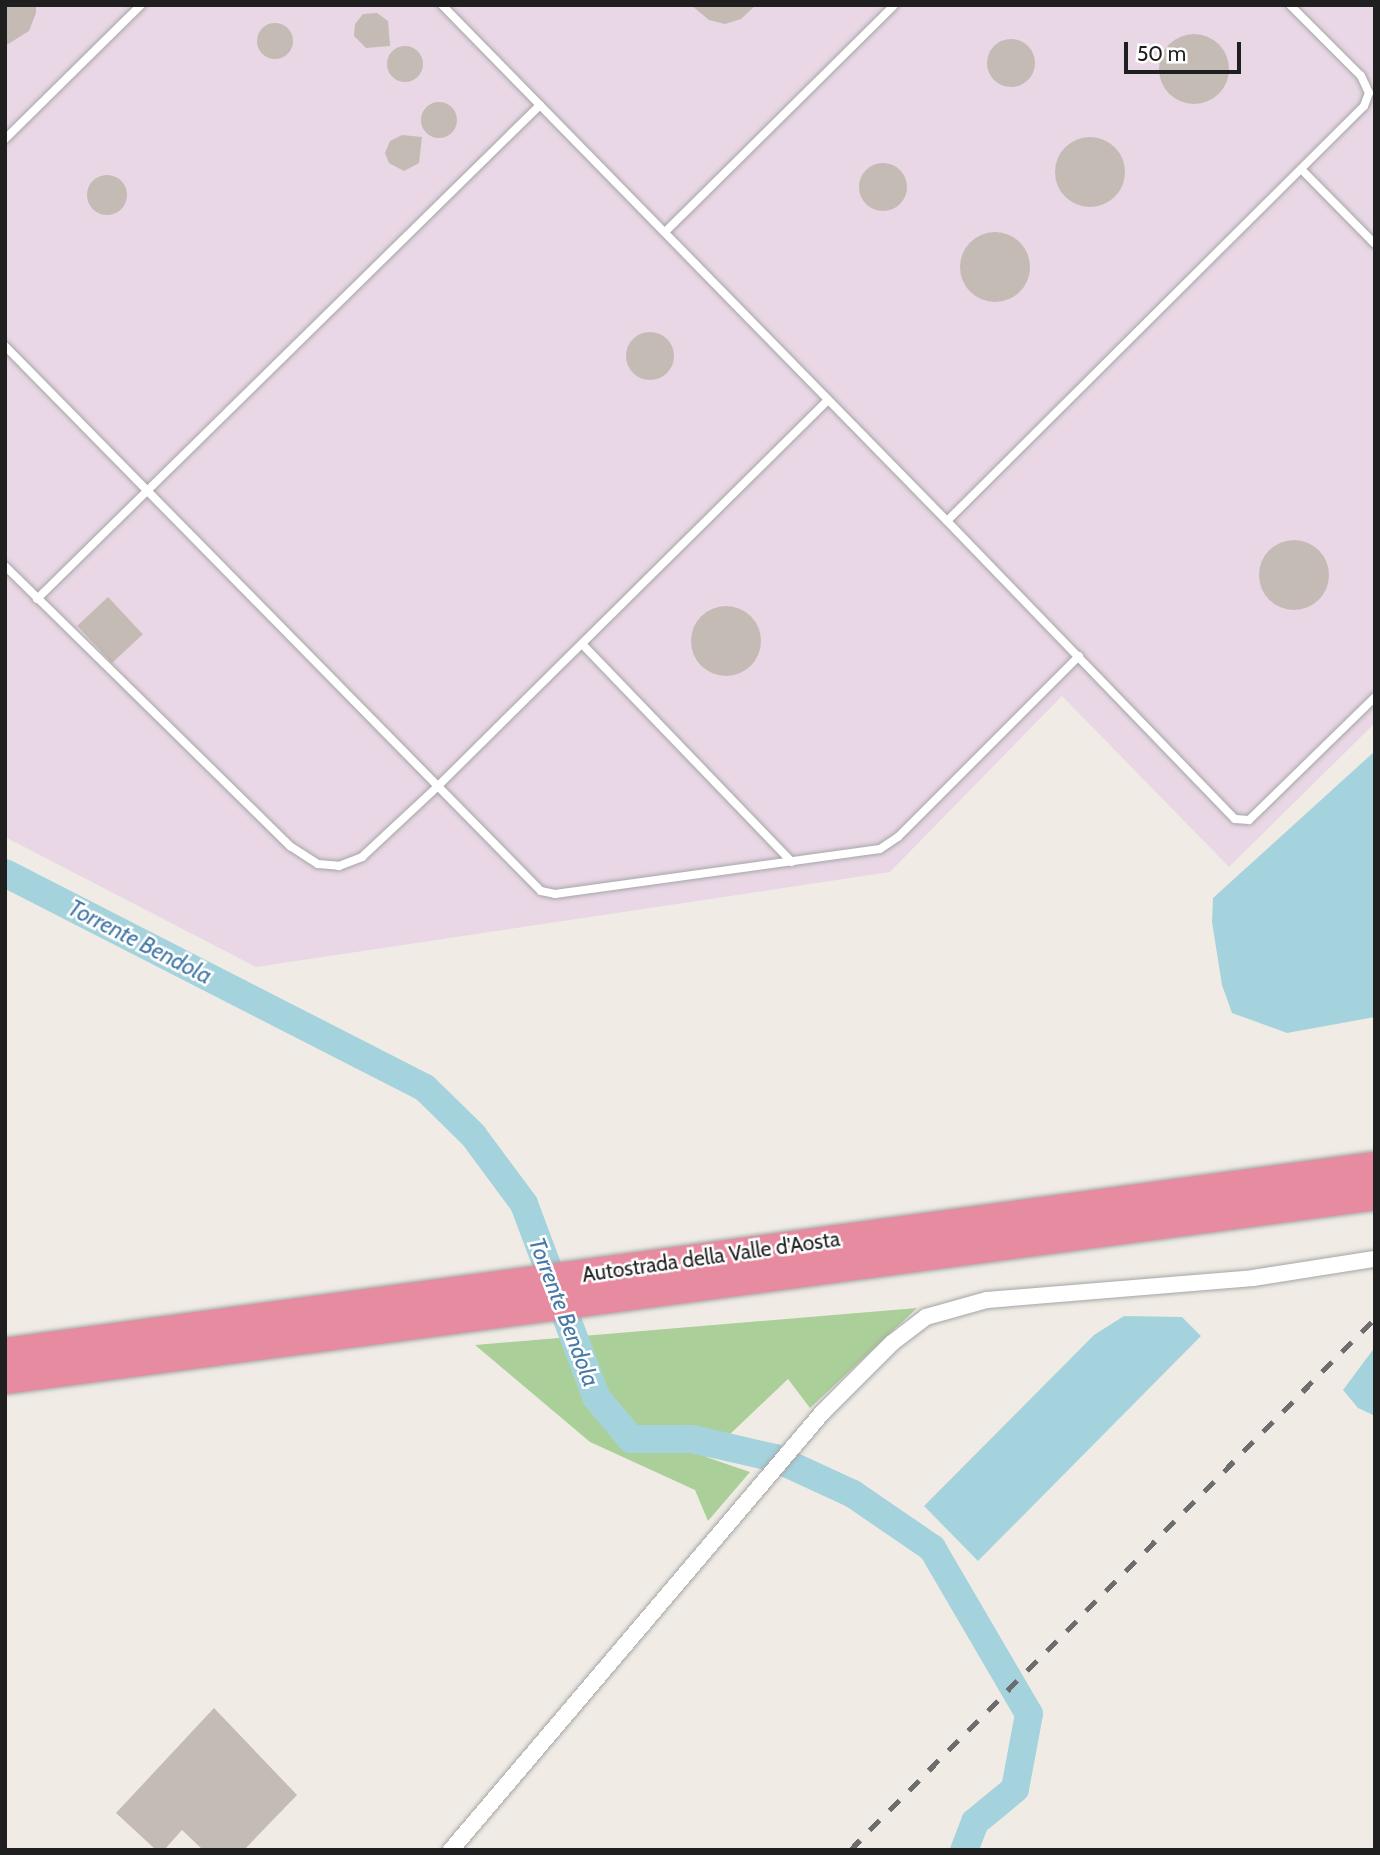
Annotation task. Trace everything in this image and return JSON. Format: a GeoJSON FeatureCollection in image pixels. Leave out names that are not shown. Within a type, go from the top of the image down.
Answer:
{"type":"FeatureCollection","features":[{"type":"Feature","properties":{"kind":"highway","name":"Autostrada della Valle d'Aosta"},"geometry":{"type":"LineString","coordinates":[[5,1379],[462,1305],[1375,1167]]}},
{"type":"Feature","properties":{"kind":"highway","name":"Autostrada della Valle d'Aosta"},"geometry":{"type":"LineString","coordinates":[[558,1291],[1375,1195]]}},
{"type":"Feature","properties":{"kind":"highway","name":"Autostrada della Valle d'Aosta"},"geometry":{"type":"LineString","coordinates":[[5,1353],[462,1305]]}},
{"type":"Feature","properties":{"kind":"street"},"geometry":{"type":"LineString","coordinates":[[451,1850],[793,1447],[892,1343],[926,1317],[953,1306],[1253,1278],[1375,1259]]}},
{"type":"Feature","properties":{"kind":"lane"},"geometry":{"type":"LineString","coordinates":[[5,139],[141,5]]}},
{"type":"Feature","properties":{"kind":"lane"},"geometry":{"type":"LineString","coordinates":[[442,5],[1236,819],[1249,820],[1375,697]]}},
{"type":"Feature","properties":{"kind":"lane"},"geometry":{"type":"LineString","coordinates":[[664,232],[894,5]]}},
{"type":"Feature","properties":{"kind":"lane"},"geometry":{"type":"LineString","coordinates":[[947,521],[1364,106],[1369,93],[1361,76],[1290,5]]}},
{"type":"Feature","properties":{"kind":"lane"},"geometry":{"type":"LineString","coordinates":[[37,599],[540,105]]}},
{"type":"Feature","properties":{"kind":"lane"},"geometry":{"type":"LineString","coordinates":[[1301,169],[1375,244]]}},
{"type":"Feature","properties":{"kind":"lane"},"geometry":{"type":"LineString","coordinates":[[5,346],[436,788],[541,891],[555,894],[880,849],[898,837],[1079,656]]}},
{"type":"Feature","properties":{"kind":"lane"},"geometry":{"type":"LineString","coordinates":[[5,566],[290,846],[318,864],[340,866],[362,857],[436,788],[827,401]]}},
{"type":"Feature","properties":{"kind":"lane"},"geometry":{"type":"LineString","coordinates":[[583,645],[792,862]]}},
{"type":"Feature","properties":{"kind":"shaded area"},"geometry":{"type":"Polygon","coordinates":[[[5,5],[1375,5],[1375,723],[1229,867],[1062,696],[890,872],[256,967],[5,837],[5,5]]]}},
{"type":"Feature","properties":{"kind":"green space"},"geometry":{"type":"Polygon","coordinates":[[[917,1308],[810,1408],[788,1379],[706,1457],[750,1472],[708,1521],[695,1490],[590,1442],[475,1345],[917,1308]]]}},
{"type":"Feature","properties":{"kind":"water"},"geometry":{"type":"Polygon","coordinates":[[[1375,751],[1375,1017],[1287,1033],[1232,1013],[1222,985],[1212,922],[1213,898],[1375,751]]]}},
{"type":"Feature","properties":{"kind":"water"},"geometry":{"type":"Polygon","coordinates":[[[1124,1316],[1182,1317],[1201,1336],[978,1561],[924,1506],[1094,1335],[1124,1316]]]}},
{"type":"Feature","properties":{"kind":"water"},"geometry":{"type":"Polygon","coordinates":[[[1375,1347],[1373,1415],[1358,1408],[1343,1390],[1375,1347]]]}},
{"type":"Feature","properties":{"kind":"building"},"geometry":{"type":"Polygon","coordinates":[[[5,5],[36,5],[36,13],[29,31],[5,46],[5,5]]]}},
{"type":"Feature","properties":{"kind":"building"},"geometry":{"type":"Polygon","coordinates":[[[691,5],[756,5],[741,19],[725,24],[709,20],[691,5]]]}},
{"type":"Feature","properties":{"kind":"building"},"geometry":{"type":"Polygon","coordinates":[[[377,13],[388,21],[390,46],[366,48],[354,36],[355,24],[363,14],[377,13]]]}},
{"type":"Feature","properties":{"kind":"building"},"geometry":{"type":"Polygon","coordinates":[[[275,23],[288,28],[293,41],[288,54],[275,59],[262,54],[257,41],[262,28],[275,23]]]}},
{"type":"Feature","properties":{"kind":"building"},"geometry":{"type":"Polygon","coordinates":[[[1194,34],[1219,44],[1229,69],[1219,94],[1194,104],[1169,94],[1159,69],[1169,44],[1194,34]]]}},
{"type":"Feature","properties":{"kind":"building"},"geometry":{"type":"Polygon","coordinates":[[[1011,39],[1028,46],[1035,63],[1028,80],[1011,87],[994,80],[987,63],[994,46],[1011,39]]]}},
{"type":"Feature","properties":{"kind":"building"},"geometry":{"type":"Polygon","coordinates":[[[405,46],[418,51],[423,64],[418,77],[405,82],[392,77],[387,64],[392,51],[405,46]]]}},
{"type":"Feature","properties":{"kind":"building"},"geometry":{"type":"Polygon","coordinates":[[[439,102],[452,107],[457,120],[452,133],[439,138],[426,133],[421,120],[426,107],[439,102]]]}},
{"type":"Feature","properties":{"kind":"building"},"geometry":{"type":"Polygon","coordinates":[[[402,135],[422,137],[419,163],[404,171],[389,163],[385,153],[390,141],[402,135]]]}},
{"type":"Feature","properties":{"kind":"building"},"geometry":{"type":"Polygon","coordinates":[[[1090,137],[1115,147],[1125,172],[1115,197],[1090,207],[1065,197],[1055,172],[1065,147],[1090,137]]]}},
{"type":"Feature","properties":{"kind":"building"},"geometry":{"type":"Polygon","coordinates":[[[883,163],[900,170],[907,187],[900,204],[883,211],[866,204],[859,187],[866,170],[883,163]]]}},
{"type":"Feature","properties":{"kind":"building"},"geometry":{"type":"Polygon","coordinates":[[[107,175],[121,181],[127,195],[121,209],[107,215],[93,209],[87,195],[93,181],[107,175]]]}},
{"type":"Feature","properties":{"kind":"building"},"geometry":{"type":"Polygon","coordinates":[[[995,232],[1020,242],[1030,267],[1020,292],[995,302],[970,292],[960,267],[970,242],[995,232]]]}},
{"type":"Feature","properties":{"kind":"building"},"geometry":{"type":"Polygon","coordinates":[[[650,332],[667,339],[674,356],[667,373],[650,380],[633,373],[626,356],[633,339],[650,332]]]}},
{"type":"Feature","properties":{"kind":"building"},"geometry":{"type":"Polygon","coordinates":[[[1294,540],[1319,550],[1329,575],[1319,600],[1294,610],[1269,600],[1259,575],[1269,550],[1294,540]]]}},
{"type":"Feature","properties":{"kind":"building"},"geometry":{"type":"Polygon","coordinates":[[[108,597],[143,634],[112,663],[77,626],[108,597]]]}},
{"type":"Feature","properties":{"kind":"building"},"geometry":{"type":"Polygon","coordinates":[[[726,606],[751,616],[761,641],[751,666],[726,676],[701,666],[691,641],[701,616],[726,606]]]}},
{"type":"Feature","properties":{"kind":"building"},"geometry":{"type":"Polygon","coordinates":[[[214,1708],[297,1795],[244,1850],[203,1850],[182,1830],[164,1850],[156,1850],[116,1813],[214,1708]]]}},
{"type":"Feature","properties":{"kind":"waterway","name":"Torrente Bendola"},"geometry":{"type":"LineString","coordinates":[[5,873],[425,1088],[473,1135],[524,1204],[596,1397],[631,1439],[692,1439],[775,1458],[853,1494],[932,1548],[1029,1714],[1015,1789],[975,1822],[964,1850]]}},
{"type":"Feature","properties":{"kind":"railway"},"geometry":{"type":"LineString","coordinates":[[850,1850],[1375,1318]]}}]}
